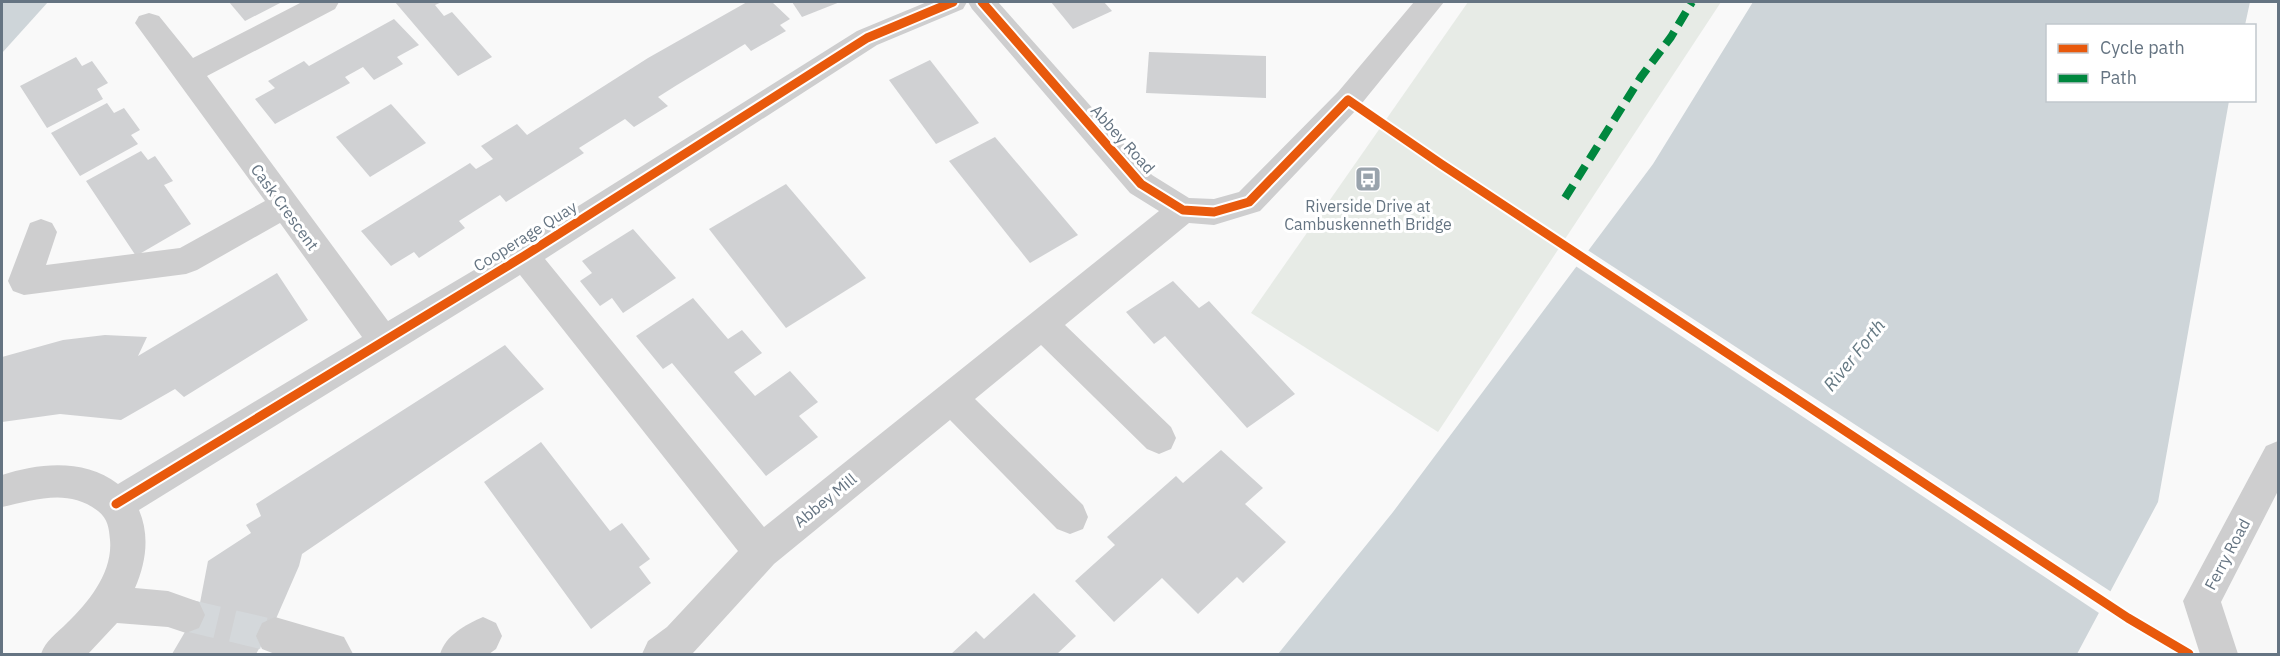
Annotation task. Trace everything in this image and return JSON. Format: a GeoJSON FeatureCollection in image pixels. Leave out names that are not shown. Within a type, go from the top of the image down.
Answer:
{"type":"FeatureCollection","features":[{"type":"Feature","properties":{"kind":"street"},"geometry":{"type":"LineString","coordinates":[[189,73],[325,2]]}},
{"type":"Feature","properties":{"kind":"street","name":"Cooperage Quay"},"geometry":{"type":"LineString","coordinates":[[116,504],[382,340],[524,256],[867,38],[953,2]]}},
{"type":"Feature","properties":{"kind":"street","name":"Abbey Road"},"geometry":{"type":"LineString","coordinates":[[982,2],[1141,184],[1184,210],[1214,212],[1249,202],[1348,100],[1430,2]]}},
{"type":"Feature","properties":{"kind":"street","name":"Cask Crescent"},"geometry":{"type":"LineString","coordinates":[[149,23],[189,73],[382,340]]}},
{"type":"Feature","properties":{"kind":"street"},"geometry":{"type":"LineString","coordinates":[[41,232],[24,281],[186,261],[284,205]]}},
{"type":"Feature","properties":{"kind":"street","name":"Abbey Mill"},"geometry":{"type":"LineString","coordinates":[[661,654],[680,640],[761,552],[1184,210]]}},
{"type":"Feature","properties":{"kind":"street"},"geometry":{"type":"LineString","coordinates":[[524,256],[761,552]]}},
{"type":"Feature","properties":{"kind":"street"},"geometry":{"type":"LineString","coordinates":[[1042,325],[1159,438]]}},
{"type":"Feature","properties":{"kind":"street"},"geometry":{"type":"LineString","coordinates":[[951,398],[1070,517]]}},
{"type":"Feature","properties":{"kind":"street","name":"Ferry Road"},"geometry":{"type":"LineString","coordinates":[[2219,654],[2202,601],[2278,457]]}},
{"type":"Feature","properties":{"kind":"street"},"geometry":{"type":"LineString","coordinates":[[2,491],[16,485],[46,480],[75,480],[99,489],[116,504],[126,524],[129,548],[122,575],[109,604],[82,636],[60,654]]}},
{"type":"Feature","properties":{"kind":"street"},"geometry":{"type":"LineString","coordinates":[[109,604],[168,609],[186,615]]}},
{"type":"Feature","properties":{"kind":"street"},"geometry":{"type":"LineString","coordinates":[[275,636],[331,650],[334,654]]}},
{"type":"Feature","properties":{"kind":"shaded area"},"geometry":{"type":"Polygon","coordinates":[[[1468,2],[1721,2],[1438,432],[1251,313],[1468,2]]]}},
{"type":"Feature","properties":{"kind":"water"},"geometry":{"type":"Polygon","coordinates":[[[2,2],[48,2],[2,53],[2,2]]]}},
{"type":"Feature","properties":{"kind":"water","name":"River Forth"},"geometry":{"type":"Polygon","coordinates":[[[1753,2],[2250,2],[2245,24],[2046,24],[2046,102],[2229,102],[2158,502],[2077,654],[1278,654],[1393,512],[1653,164],[1753,2]]]}},
{"type":"Feature","properties":{"kind":"pier"},"geometry":{"type":"Polygon","coordinates":[[[1586,249],[2113,593],[2102,615],[1574,265],[1586,249]]]}},
{"type":"Feature","properties":{"kind":"building"},"geometry":{"type":"Polygon","coordinates":[[[229,2],[282,2],[245,21],[229,2]]]}},
{"type":"Feature","properties":{"kind":"building"},"geometry":{"type":"Polygon","coordinates":[[[395,2],[442,2],[435,5],[444,16],[452,12],[492,57],[458,76],[395,2]]]}},
{"type":"Feature","properties":{"kind":"building"},"geometry":{"type":"Polygon","coordinates":[[[747,2],[772,2],[790,19],[780,25],[786,31],[751,51],[745,44],[677,85],[658,97],[668,106],[634,127],[625,119],[579,148],[584,153],[506,202],[500,195],[459,221],[465,228],[419,258],[414,252],[391,266],[361,231],[470,163],[476,169],[493,159],[481,146],[517,124],[527,135],[648,58],[747,2]]]}},
{"type":"Feature","properties":{"kind":"building"},"geometry":{"type":"Polygon","coordinates":[[[792,2],[840,2],[802,17],[792,2]]]}},
{"type":"Feature","properties":{"kind":"building"},"geometry":{"type":"Polygon","coordinates":[[[1051,2],[1104,2],[1112,11],[1073,29],[1051,2]]]}},
{"type":"Feature","properties":{"kind":"building"},"geometry":{"type":"Polygon","coordinates":[[[394,19],[419,45],[397,57],[403,64],[374,80],[363,67],[345,77],[350,83],[275,124],[255,99],[275,88],[268,81],[304,61],[309,66],[394,19]]]}},
{"type":"Feature","properties":{"kind":"building"},"geometry":{"type":"Polygon","coordinates":[[[1149,52],[1266,56],[1266,98],[1146,93],[1149,52]]]}},
{"type":"Feature","properties":{"kind":"building"},"geometry":{"type":"Polygon","coordinates":[[[76,57],[82,66],[92,61],[108,83],[97,89],[103,99],[47,128],[20,86],[76,57]]]}},
{"type":"Feature","properties":{"kind":"building"},"geometry":{"type":"Polygon","coordinates":[[[930,60],[979,123],[936,144],[889,80],[930,60]]]}},
{"type":"Feature","properties":{"kind":"building"},"geometry":{"type":"Polygon","coordinates":[[[107,103],[114,113],[124,108],[140,130],[131,135],[138,144],[80,176],[51,133],[107,103]]]}},
{"type":"Feature","properties":{"kind":"building"},"geometry":{"type":"Polygon","coordinates":[[[391,104],[426,143],[370,177],[336,137],[391,104]]]}},
{"type":"Feature","properties":{"kind":"building"},"geometry":{"type":"Polygon","coordinates":[[[995,137],[1078,235],[1030,263],[949,161],[995,137]]]}},
{"type":"Feature","properties":{"kind":"building"},"geometry":{"type":"Polygon","coordinates":[[[141,151],[148,160],[155,156],[173,181],[164,185],[191,224],[136,256],[86,181],[141,151]]]}},
{"type":"Feature","properties":{"kind":"building"},"geometry":{"type":"Polygon","coordinates":[[[786,184],[866,278],[786,328],[709,229],[786,184]]]}},
{"type":"Feature","properties":{"kind":"building"},"geometry":{"type":"Polygon","coordinates":[[[633,229],[676,278],[623,313],[612,298],[600,306],[580,281],[592,273],[582,261],[633,229]]]}},
{"type":"Feature","properties":{"kind":"building"},"geometry":{"type":"Polygon","coordinates":[[[277,273],[308,320],[184,397],[175,389],[121,420],[60,414],[2,422],[2,357],[63,340],[105,335],[147,337],[138,356],[277,273]]]}},
{"type":"Feature","properties":{"kind":"building"},"geometry":{"type":"Polygon","coordinates":[[[1173,281],[1199,308],[1209,301],[1295,394],[1247,428],[1165,336],[1154,344],[1126,312],[1173,281]]]}},
{"type":"Feature","properties":{"kind":"building"},"geometry":{"type":"Polygon","coordinates":[[[693,298],[728,339],[742,330],[762,353],[734,372],[755,396],[790,371],[818,402],[799,416],[818,437],[766,476],[672,363],[663,369],[636,336],[693,298]]]}},
{"type":"Feature","properties":{"kind":"building"},"geometry":{"type":"Polygon","coordinates":[[[505,345],[544,389],[302,554],[275,621],[256,654],[172,654],[199,608],[208,561],[251,533],[246,525],[261,516],[256,504],[505,345]]]}},
{"type":"Feature","properties":{"kind":"building"},"geometry":{"type":"Polygon","coordinates":[[[541,442],[610,531],[622,523],[650,559],[639,567],[651,583],[591,629],[484,482],[541,442]]]}},
{"type":"Feature","properties":{"kind":"building"},"geometry":{"type":"Polygon","coordinates":[[[1221,450],[1263,488],[1245,504],[1286,542],[1243,583],[1237,577],[1198,614],[1162,578],[1114,622],[1075,581],[1115,545],[1107,537],[1176,476],[1183,483],[1221,450]]]}},
{"type":"Feature","properties":{"kind":"building"},"geometry":{"type":"Polygon","coordinates":[[[1034,593],[1076,636],[1057,654],[951,654],[976,631],[984,639],[1034,593]]]}},
{"type":"Feature","properties":{"kind":"tunnel"},"geometry":{"type":"LineString","coordinates":[[186,615],[275,636]]}},
{"type":"Feature","properties":{"kind":"marked path"},"geometry":{"type":"LineString","coordinates":[[1565,198],[1641,77],[1671,37],[1692,2]]}},
{"type":"Feature","properties":{"kind":"cycle path"},"geometry":{"type":"LineString","coordinates":[[116,504],[524,256],[867,38],[953,2]]}},
{"type":"Feature","properties":{"kind":"cycle path"},"geometry":{"type":"LineString","coordinates":[[982,2],[1141,184],[1183,210],[1214,212],[1249,202],[1348,100],[1441,164],[2128,618],[2189,654]]}},
{"type":"Feature","properties":{"kind":"place","name":"Riverside Drive at Cambuskenneth Bridge"},"geometry":{"type":"Point","coordinates":[1368,179]}}]}
